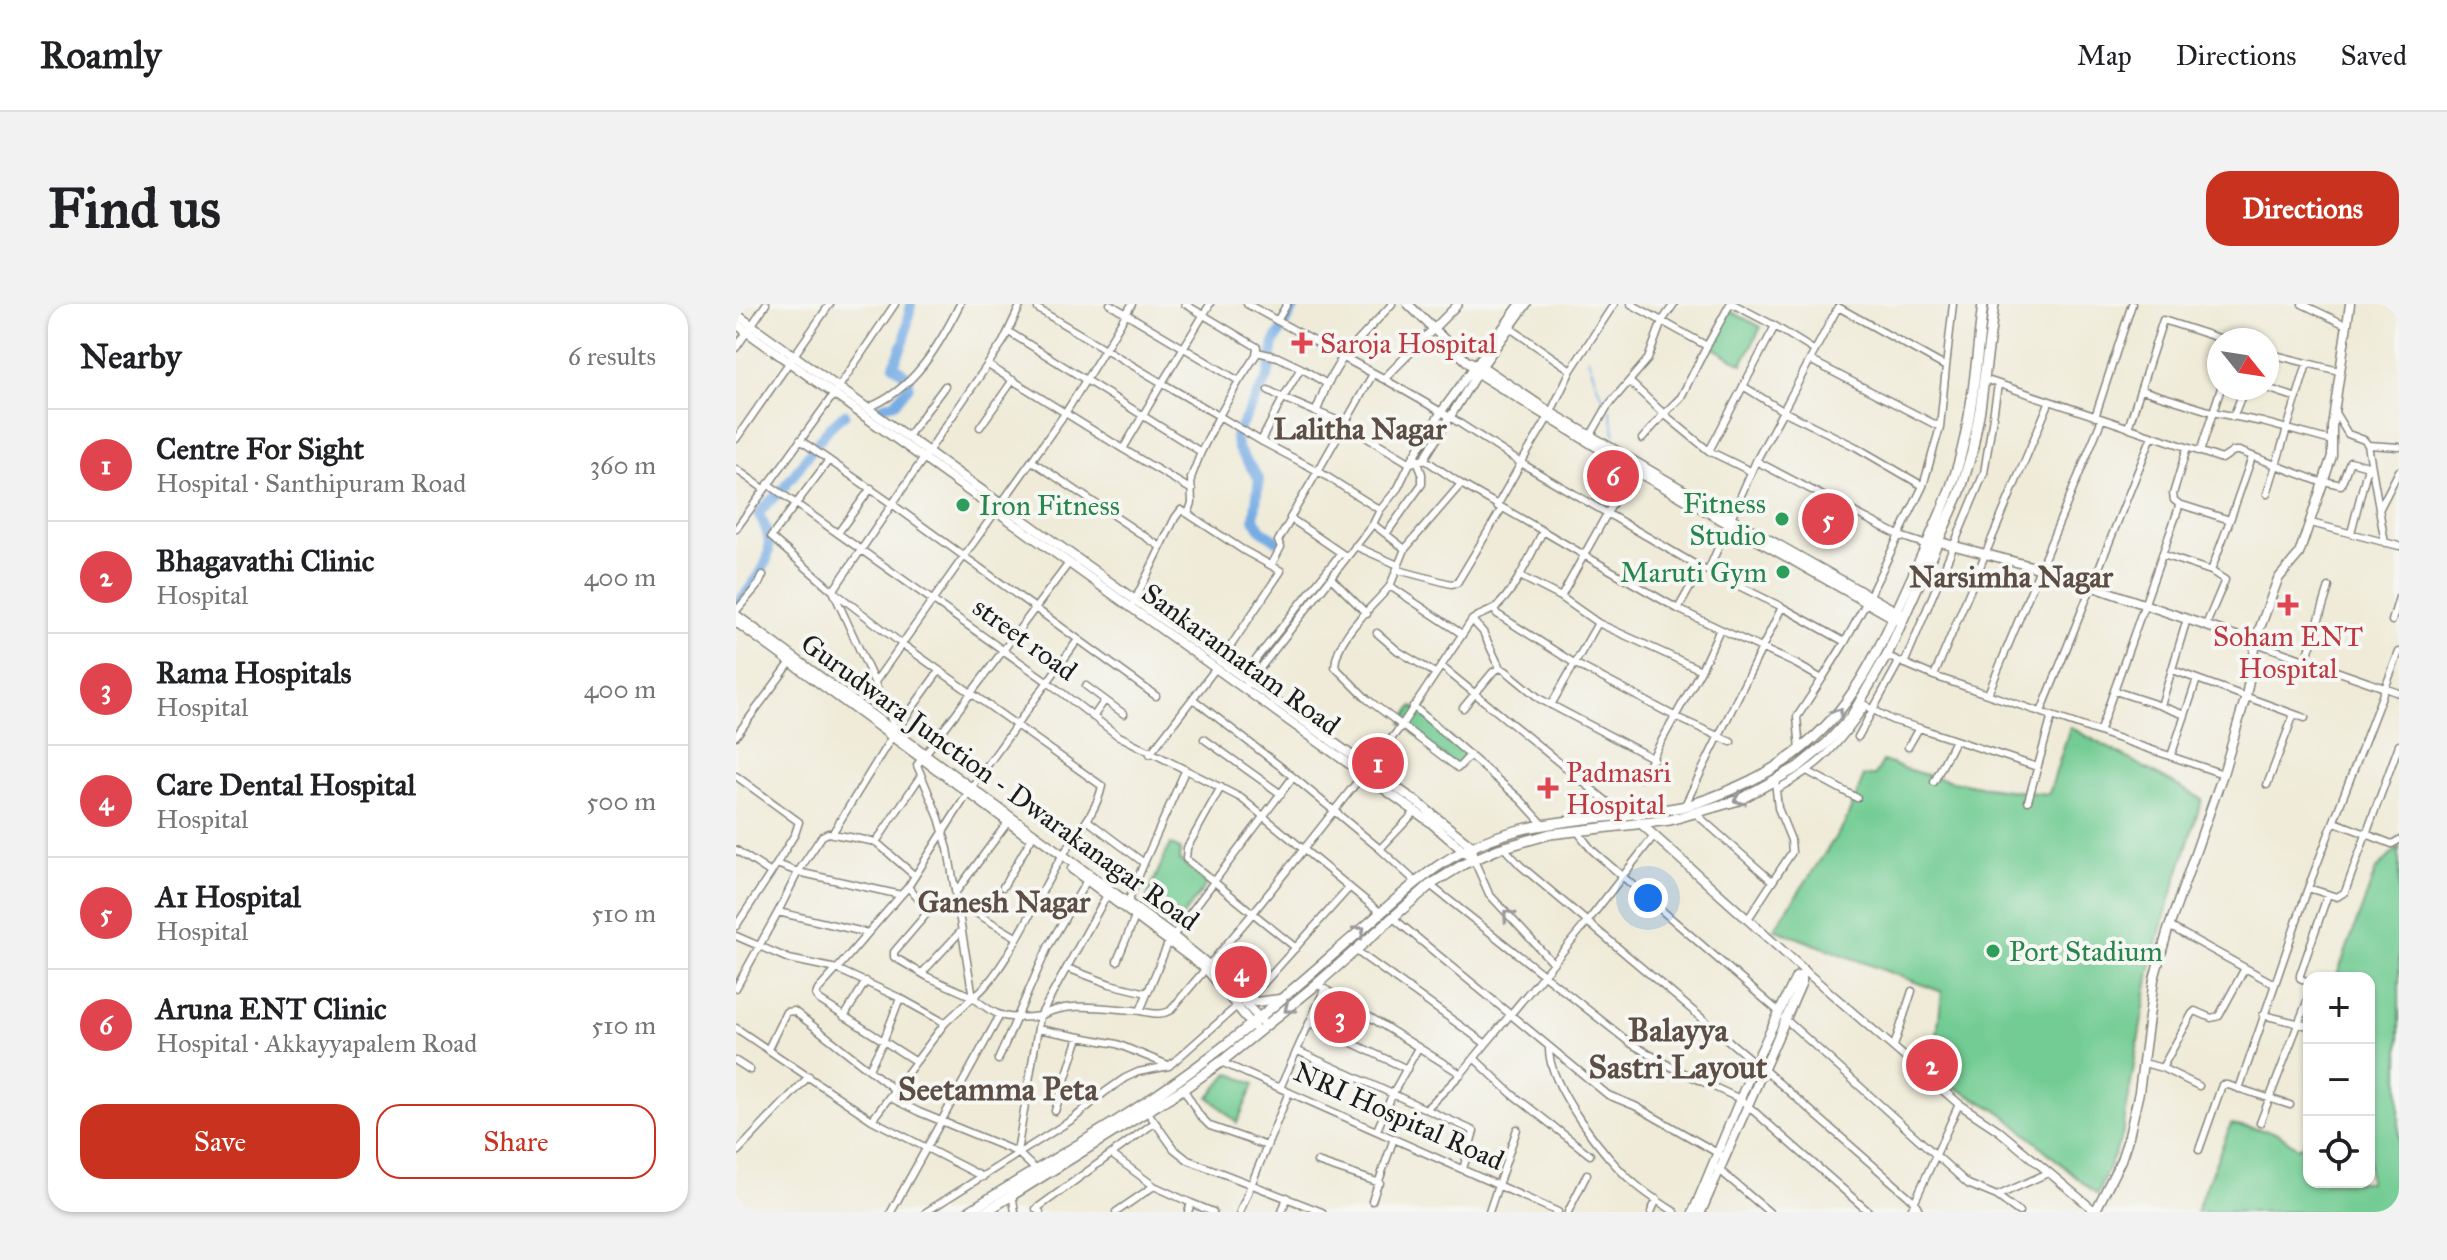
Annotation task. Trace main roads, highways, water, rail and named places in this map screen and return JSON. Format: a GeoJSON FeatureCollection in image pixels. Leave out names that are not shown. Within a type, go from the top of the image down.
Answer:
{"type":"FeatureCollection","features":[{"type":"Feature","properties":{"kind":"main road"},"geometry":{"type":"LineString","coordinates":[[1408,304],[1433,331],[1475,366],[1632,469],[1899,617]]}},
{"type":"Feature","properties":{"kind":"main road"},"geometry":{"type":"LineString","coordinates":[[968,1212],[1154,1098],[1320,987],[1355,950],[1430,885],[1474,860],[1550,834],[1670,820],[1739,800],[1776,785],[1826,744],[1863,703],[1887,656],[1899,617],[1951,486],[1971,406],[1980,304]]}},
{"type":"Feature","properties":{"kind":"main road"},"geometry":{"type":"LineString","coordinates":[[985,1212],[1221,1062],[1259,1025],[1280,999],[1416,882],[1468,849],[1542,823],[1684,807],[1768,772],[1800,750],[1829,724],[1849,699],[1899,617],[1940,542],[1960,492],[1972,452],[1994,304]]}},
{"type":"Feature","properties":{"kind":"main road"},"geometry":{"type":"LineString","coordinates":[[2095,1211],[2121,1160],[2136,1107],[2154,979],[2169,926],[2223,774],[2246,696],[2256,643],[2278,579],[2295,561],[2311,523],[2332,456],[2334,411],[2350,304]]}},
{"type":"Feature","properties":{"kind":"main road","name":"Sankaramatam Road"},"geometry":{"type":"LineString","coordinates":[[736,314],[750,329],[925,456],[1218,665],[1249,682],[1415,812],[1468,849]]}},
{"type":"Feature","properties":{"kind":"main road","name":"Sankaramatam Road"},"geometry":{"type":"LineString","coordinates":[[736,324],[750,329]]}},
{"type":"Feature","properties":{"kind":"main road","name":"Sankaramatam Road"},"geometry":{"type":"LineString","coordinates":[[836,391],[867,408],[907,437],[925,456]]}},
{"type":"Feature","properties":{"kind":"main road"},"geometry":{"type":"LineString","coordinates":[[1549,415],[1591,435],[1731,522]]}},
{"type":"Feature","properties":{"kind":"main road","name":"Sankaramatam Road"},"geometry":{"type":"LineString","coordinates":[[998,508],[1069,563],[1133,604]]}},
{"type":"Feature","properties":{"kind":"main road"},"geometry":{"type":"LineString","coordinates":[[1940,542],[2042,569],[2256,643]]}},
{"type":"Feature","properties":{"kind":"main road","name":"Gurudwara Junction - Dwarakanagar Road"},"geometry":{"type":"LineString","coordinates":[[736,613],[792,660]]}},
{"type":"Feature","properties":{"kind":"main road","name":"Gurudwara Junction - Dwarakanagar Road"},"geometry":{"type":"LineString","coordinates":[[736,622],[894,733],[1107,895],[1171,939]]}},
{"type":"Feature","properties":{"kind":"main road","name":"Sankaramatam Road"},"geometry":{"type":"LineString","coordinates":[[1365,772],[1421,805],[1468,849]]}},
{"type":"Feature","properties":{"kind":"main road","name":"Gurudwara Junction - Dwarakanagar Road"},"geometry":{"type":"LineString","coordinates":[[970,790],[1031,839],[1128,902],[1237,993],[1259,1025]]}},
{"type":"Feature","properties":{"kind":"main road"},"geometry":{"type":"LineString","coordinates":[[1638,822],[1748,919],[1803,973],[1796,977],[1758,1066],[1701,1212]]}},
{"type":"Feature","properties":{"kind":"main road"},"geometry":{"type":"LineString","coordinates":[[1468,849],[1474,860]]}},
{"type":"Feature","properties":{"kind":"main road","name":"Gurudwara Junction - Dwarakanagar Road"},"geometry":{"type":"LineString","coordinates":[[1207,967],[1244,1003]]}},
{"type":"Feature","properties":{"kind":"main road"},"geometry":{"type":"LineString","coordinates":[[1244,1003],[1280,999]]}},
{"type":"Feature","properties":{"kind":"main road"},"geometry":{"type":"LineString","coordinates":[[1693,1212],[1717,1168]]}},
{"type":"Feature","properties":{"kind":"waterway"},"geometry":{"type":"LineString","coordinates":[[877,408],[895,403],[909,386],[909,378],[894,365],[905,339],[911,304]]}},
{"type":"Feature","properties":{"kind":"waterway"},"geometry":{"type":"LineString","coordinates":[[1276,540],[1261,530],[1254,519],[1259,479],[1238,449],[1235,437],[1268,377],[1274,343],[1296,304]]}},
{"type":"Feature","properties":{"kind":"waterway"},"geometry":{"type":"LineString","coordinates":[[1588,358],[1598,388],[1607,403]]}},
{"type":"Feature","properties":{"kind":"waterway"},"geometry":{"type":"LineString","coordinates":[[1610,409],[1615,435]]}},
{"type":"Feature","properties":{"kind":"waterway"},"geometry":{"type":"LineString","coordinates":[[738,603],[761,572],[769,551],[766,528],[759,515],[761,511],[781,491],[827,430],[845,414]]}},
{"type":"Feature","properties":{"kind":"place","name":"Saroja Hospital"},"geometry":{"type":"Point","coordinates":[1302,343]}},
{"type":"Feature","properties":{"kind":"place","name":"Aruna ENT Clinic"},"geometry":{"type":"Point","coordinates":[1613,476]}},
{"type":"Feature","properties":{"kind":"place","name":"Iron Fitness"},"geometry":{"type":"Point","coordinates":[963,505]}},
{"type":"Feature","properties":{"kind":"place","name":"Fitness Studio"},"geometry":{"type":"Point","coordinates":[1782,519]}},
{"type":"Feature","properties":{"kind":"place","name":"A1 Hospital"},"geometry":{"type":"Point","coordinates":[1828,519]}},
{"type":"Feature","properties":{"kind":"place","name":"Maruti Gym"},"geometry":{"type":"Point","coordinates":[1783,572]}},
{"type":"Feature","properties":{"kind":"place","name":"Soham ENT Hospital"},"geometry":{"type":"Point","coordinates":[2288,605]}},
{"type":"Feature","properties":{"kind":"place","name":"Centre For Sight"},"geometry":{"type":"Point","coordinates":[1378,763]}},
{"type":"Feature","properties":{"kind":"place","name":"Padmasri Hospital"},"geometry":{"type":"Point","coordinates":[1548,788]}},
{"type":"Feature","properties":{"kind":"place","name":"Port Stadium"},"geometry":{"type":"Point","coordinates":[1993,951]}},
{"type":"Feature","properties":{"kind":"place","name":"Care Dental Hospital"},"geometry":{"type":"Point","coordinates":[1241,972]}},
{"type":"Feature","properties":{"kind":"place","name":"Rama Hospitals"},"geometry":{"type":"Point","coordinates":[1340,1017]}},
{"type":"Feature","properties":{"kind":"place","name":"Bhagavathi Clinic"},"geometry":{"type":"Point","coordinates":[1932,1065]}},
{"type":"Feature","properties":{"kind":"district","name":"Lalitha Nagar"},"geometry":{"type":"Point","coordinates":[1360,429]}},
{"type":"Feature","properties":{"kind":"district","name":"Narsimha Nagar"},"geometry":{"type":"Point","coordinates":[2011,577]}},
{"type":"Feature","properties":{"kind":"district","name":"Ganesh Nagar"},"geometry":{"type":"Point","coordinates":[1004,902]}},
{"type":"Feature","properties":{"kind":"district","name":"Balayya Sastri Layout"},"geometry":{"type":"Point","coordinates":[1678,1048]}},
{"type":"Feature","properties":{"kind":"district","name":"Seetamma Peta"},"geometry":{"type":"Point","coordinates":[998,1089]}}]}
